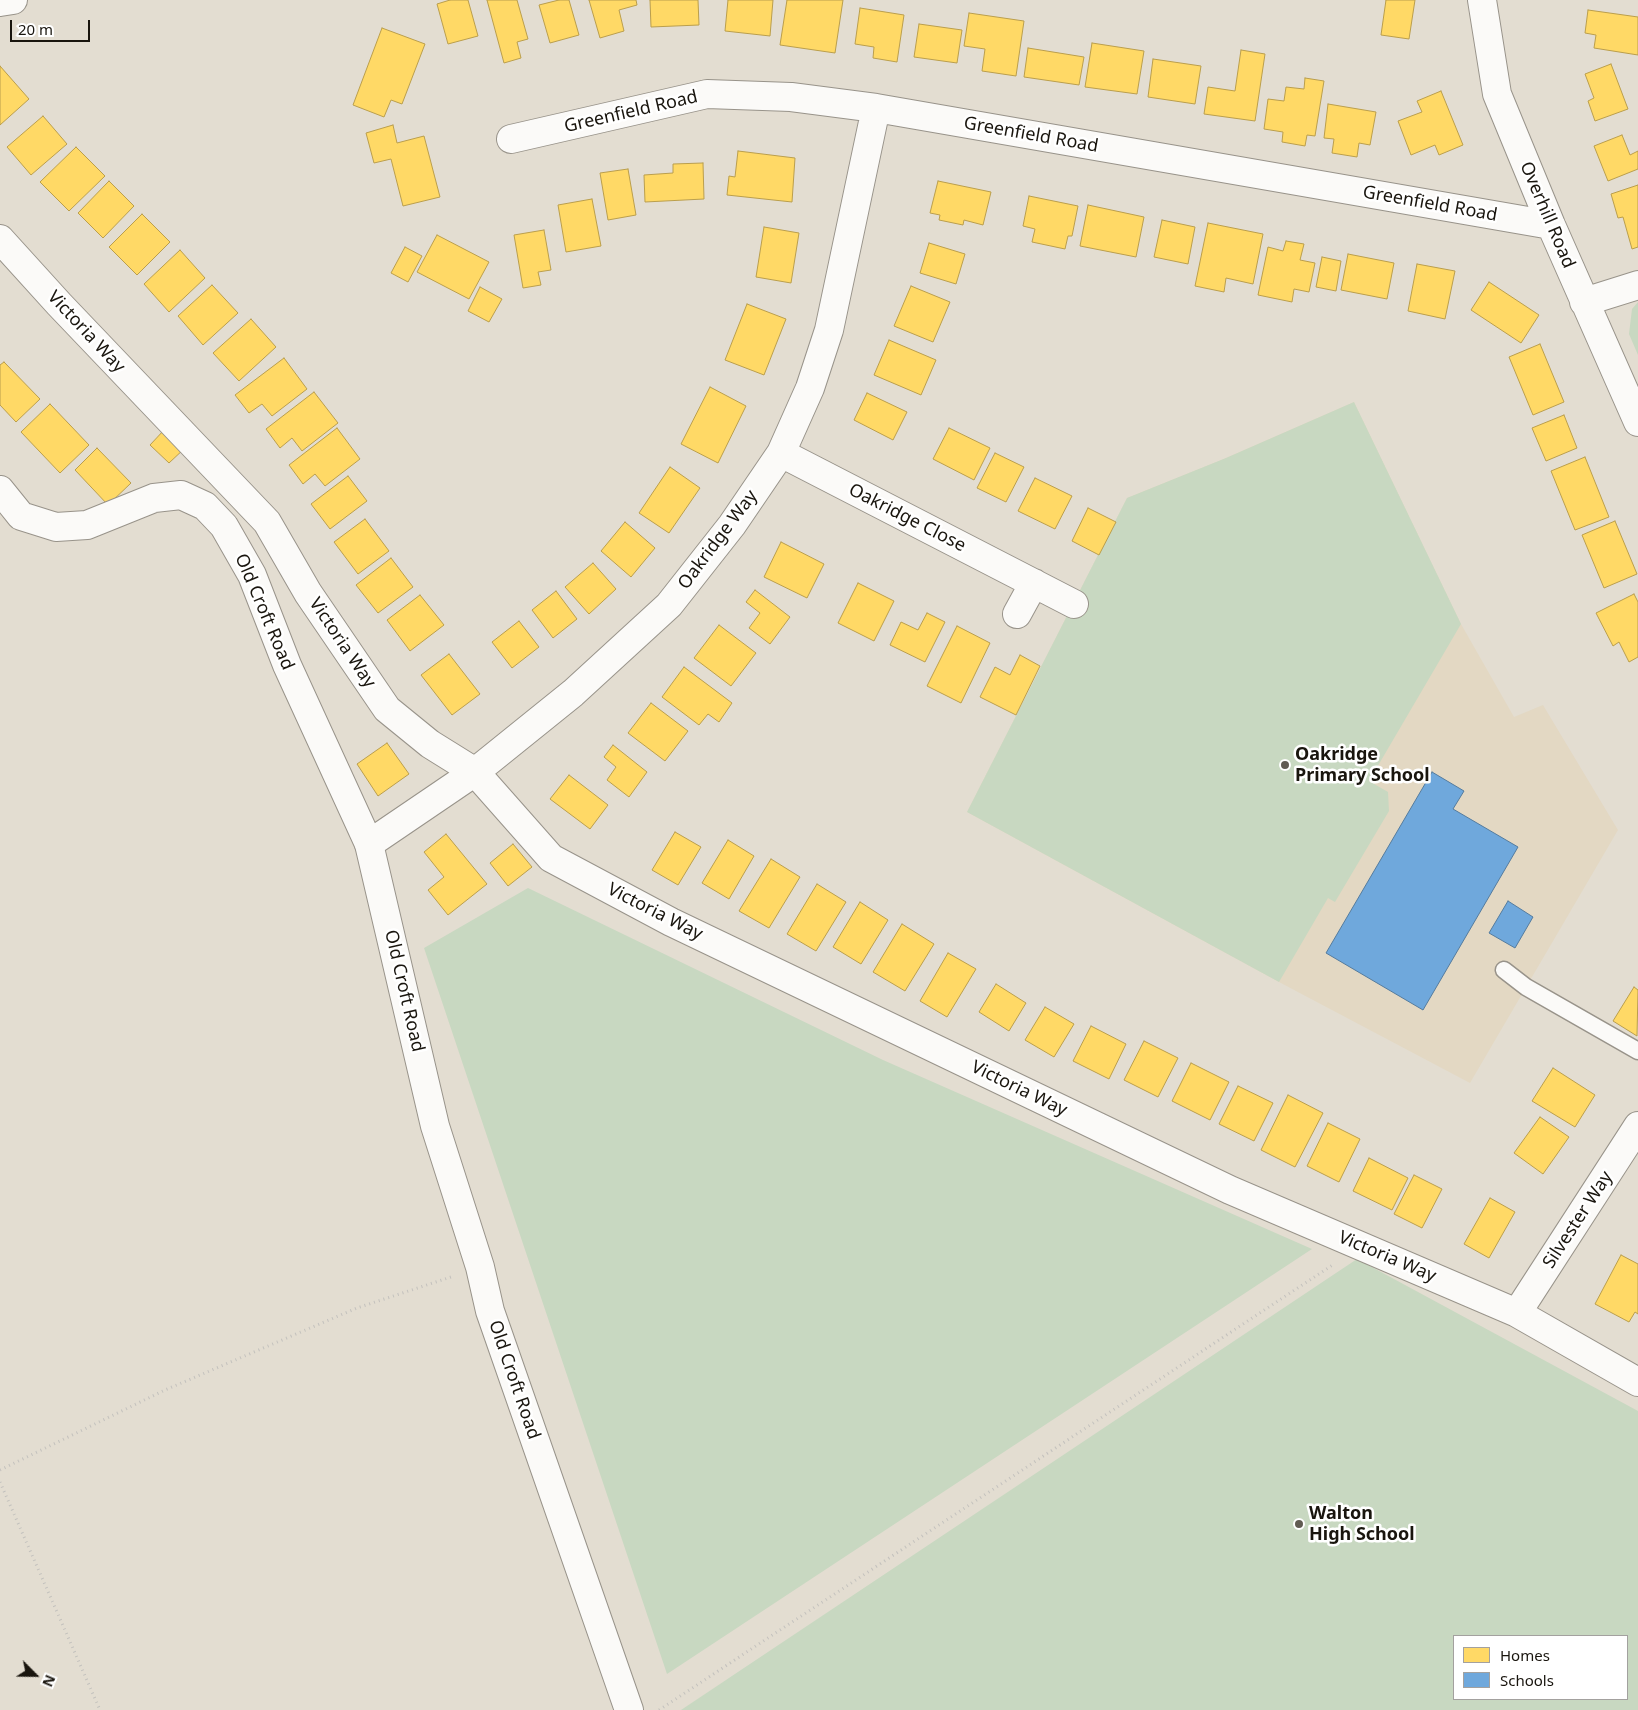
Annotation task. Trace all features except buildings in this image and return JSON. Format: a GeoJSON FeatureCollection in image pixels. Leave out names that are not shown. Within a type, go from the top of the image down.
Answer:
{"type":"FeatureCollection","features":[{"type":"Feature","properties":{"kind":"street"},"geometry":{"type":"LineString","coordinates":[[0,2],[13,0]]}},
{"type":"Feature","properties":{"kind":"street","name":"Overhill Road"},"geometry":{"type":"LineString","coordinates":[[1482,0],[1496,94],[1584,302],[1636,412]]}},
{"type":"Feature","properties":{"kind":"street","name":"Greenfield Road"},"geometry":{"type":"LineString","coordinates":[[511,139],[707,94],[791,97],[876,108],[1551,225]]}},
{"type":"Feature","properties":{"kind":"street","name":"Oakridge Way"},"geometry":{"type":"LineString","coordinates":[[369,844],[475,772],[573,693],[669,605],[732,525],[781,453],[810,388],[829,330],[876,108]]}},
{"type":"Feature","properties":{"kind":"street","name":"Victoria Way"},"geometry":{"type":"LineString","coordinates":[[0,239],[59,304],[267,522],[308,592],[387,709],[430,744],[475,772],[552,858],[663,918],[1230,1190],[1517,1313],[1638,1382]]}},
{"type":"Feature","properties":{"kind":"street"},"geometry":{"type":"LineString","coordinates":[[1584,302],[1638,285]]}},
{"type":"Feature","properties":{"kind":"street","name":"Oakridge Close"},"geometry":{"type":"LineString","coordinates":[[781,453],[1074,604]]}},
{"type":"Feature","properties":{"kind":"street","name":"Old Croft Road"},"geometry":{"type":"LineString","coordinates":[[0,490],[22,516],[56,527],[87,525],[154,498],[181,495],[205,506],[224,526],[252,575],[287,665],[369,844],[435,1126],[480,1267],[490,1311],[629,1710]]}},
{"type":"Feature","properties":{"kind":"street"},"geometry":{"type":"LineString","coordinates":[[1017,614],[1034,583]]}},
{"type":"Feature","properties":{"kind":"street","name":"Silvester Way"},"geometry":{"type":"LineString","coordinates":[[1517,1313],[1638,1126]]}},
{"type":"Feature","properties":{"kind":"lane"},"geometry":{"type":"LineString","coordinates":[[1504,970],[1526,987],[1638,1051]]}},
{"type":"Feature","properties":{"kind":"path"},"geometry":{"type":"LineString","coordinates":[[659,1710],[1362,1245]]}},
{"type":"Feature","properties":{"kind":"path"},"geometry":{"type":"LineString","coordinates":[[0,1470],[165,1390],[338,1316],[480,1267]]}},
{"type":"Feature","properties":{"kind":"path"},"geometry":{"type":"LineString","coordinates":[[0,1482],[100,1710]]}},
{"type":"Feature","properties":{"kind":"shaded area","name":"Oakridge Primary School"},"geometry":{"type":"Polygon","coordinates":[[[1354,402],[1461,624],[1514,717],[1543,705],[1618,830],[1470,1083],[1279,982],[967,812],[1127,498],[1226,458],[1354,402]]]}},
{"type":"Feature","properties":{"kind":"green space"},"geometry":{"type":"Polygon","coordinates":[[[1638,302],[1638,355],[1629,334],[1632,309],[1638,302]]]}},
{"type":"Feature","properties":{"kind":"green space","name":"Oakridge Primary School"},"geometry":{"type":"Polygon","coordinates":[[[1354,402],[1461,624],[1369,781],[1388,792],[1389,811],[1335,902],[1328,898],[1279,982],[967,812],[1127,498],[1226,458],[1354,402]]]}},
{"type":"Feature","properties":{"kind":"green space"},"geometry":{"type":"Polygon","coordinates":[[[528,888],[883,1060],[1312,1249],[667,1674],[424,948],[528,888]]]}},
{"type":"Feature","properties":{"kind":"green space","name":"Walton High School"},"geometry":{"type":"Polygon","coordinates":[[[1357,1259],[1638,1411],[1638,1710],[681,1710],[1357,1259]]]}},
{"type":"Feature","properties":{"kind":"place","name":"Oakridge Primary School"},"geometry":{"type":"Point","coordinates":[1285,765]}},
{"type":"Feature","properties":{"kind":"place","name":"Walton High School"},"geometry":{"type":"Point","coordinates":[1299,1524]}}]}
